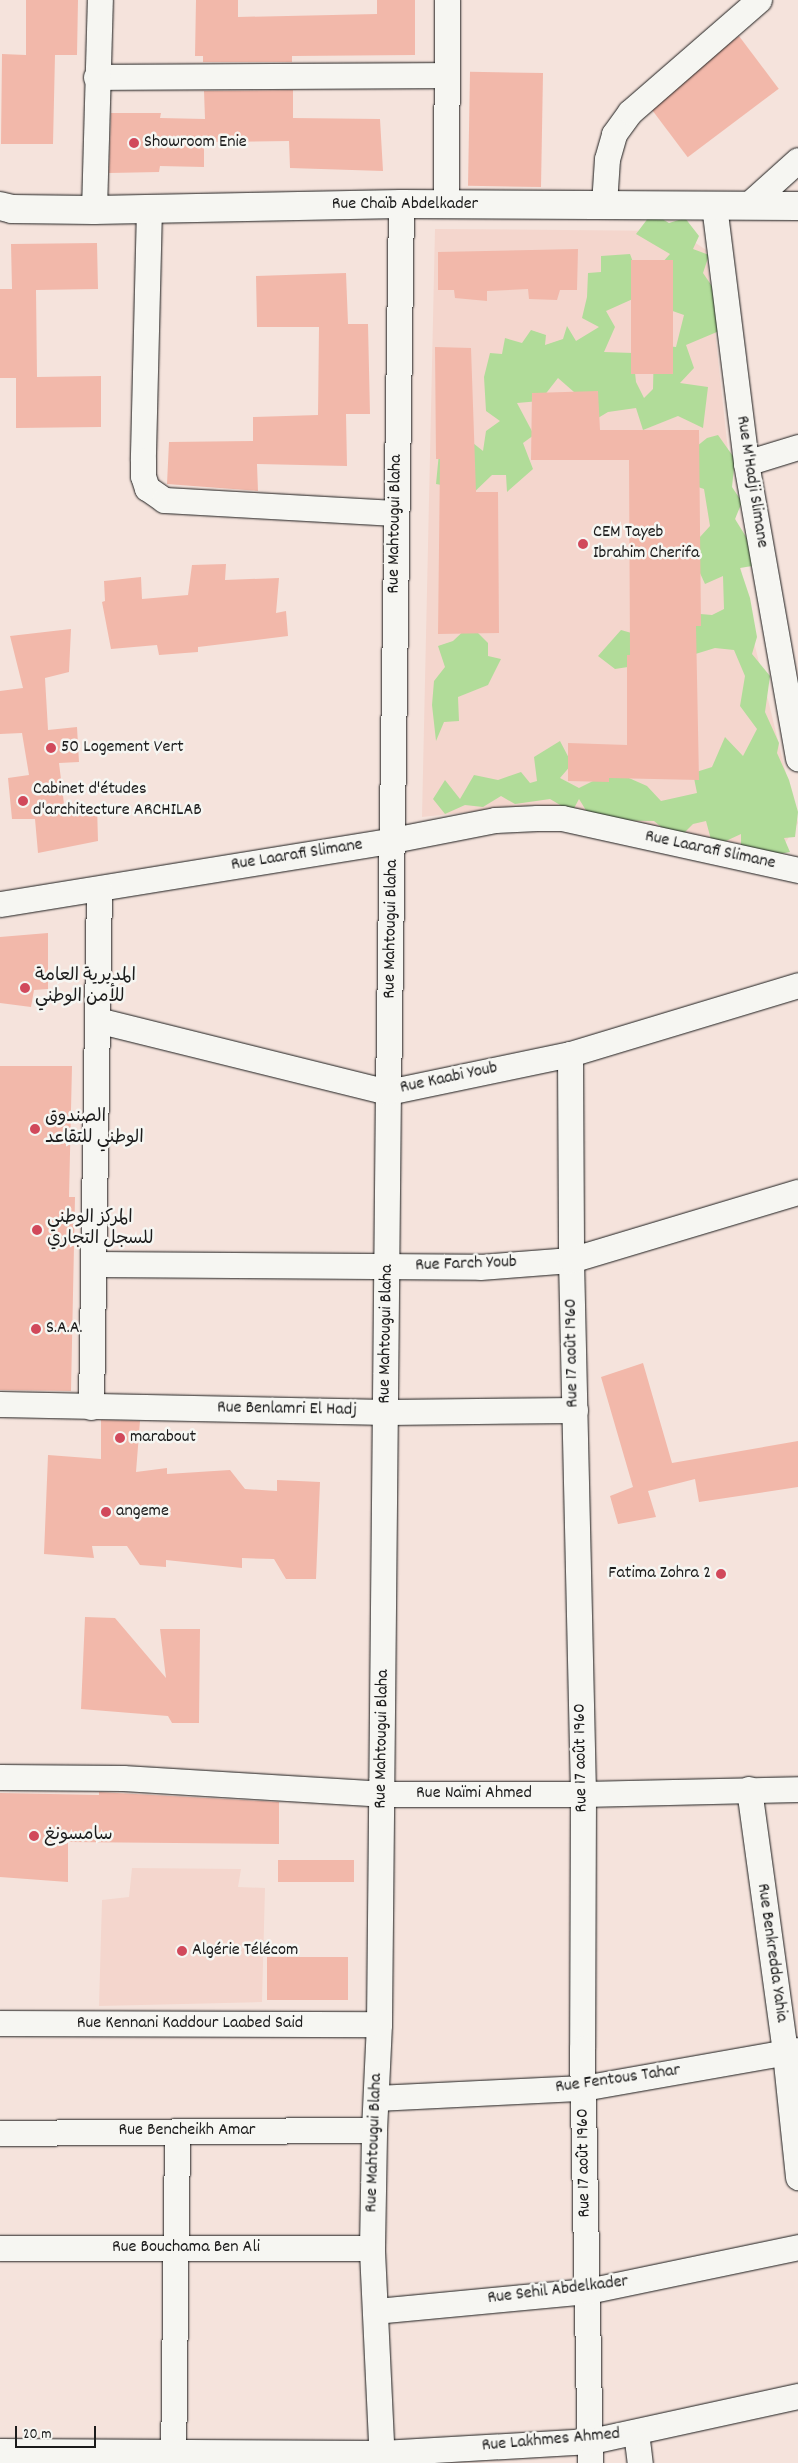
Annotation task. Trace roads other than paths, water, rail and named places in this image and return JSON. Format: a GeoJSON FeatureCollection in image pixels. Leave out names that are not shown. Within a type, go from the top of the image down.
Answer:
{"type":"FeatureCollection","features":[{"type":"Feature","properties":{"kind":"street"},"geometry":{"type":"LineString","coordinates":[[94,210],[96,77],[100,0]]}},
{"type":"Feature","properties":{"kind":"street"},"geometry":{"type":"LineString","coordinates":[[446,204],[447,0]]}},
{"type":"Feature","properties":{"kind":"street"},"geometry":{"type":"LineString","coordinates":[[604,204],[607,159],[614,134],[630,112],[759,0]]}},
{"type":"Feature","properties":{"kind":"street"},"geometry":{"type":"LineString","coordinates":[[96,77],[447,75]]}},
{"type":"Feature","properties":{"kind":"street"},"geometry":{"type":"LineString","coordinates":[[748,205],[798,160]]}},
{"type":"Feature","properties":{"kind":"street","name":"Rue Chaïb Abdelkader"},"geometry":{"type":"LineString","coordinates":[[4,209],[94,210],[401,204],[798,206]]}},
{"type":"Feature","properties":{"kind":"street","name":"Rue Mahtougui Blaha"},"geometry":{"type":"LineString","coordinates":[[382,2458],[372,2248],[374,2130],[379,2024],[387,1412],[388,1092],[401,204]]}},
{"type":"Feature","properties":{"kind":"street","name":"Rue M'Hadji Slimane"},"geometry":{"type":"LineString","coordinates":[[714,205],[746,463],[798,758]]}},
{"type":"Feature","properties":{"kind":"street"},"geometry":{"type":"LineString","coordinates":[[149,208],[143,460],[143,476],[147,488],[164,500],[396,513]]}},
{"type":"Feature","properties":{"kind":"street"},"geometry":{"type":"LineString","coordinates":[[746,463],[798,447]]}},
{"type":"Feature","properties":{"kind":"street","name":"Rue Laarafi Slimane"},"geometry":{"type":"LineString","coordinates":[[0,904],[393,840],[495,820],[562,818],[798,870]]}},
{"type":"Feature","properties":{"kind":"street"},"geometry":{"type":"LineString","coordinates":[[91,1407],[99,889]]}},
{"type":"Feature","properties":{"kind":"street","name":"Rue Kaabi Youb"},"geometry":{"type":"LineString","coordinates":[[97,1020],[388,1092],[570,1054],[798,985]]}},
{"type":"Feature","properties":{"kind":"street","name":"Rue 17 août 1960"},"geometry":{"type":"LineString","coordinates":[[570,1054],[571,1260],[583,1794],[583,2088],[590,2452]]}},
{"type":"Feature","properties":{"kind":"street","name":"Rue Farch Youb"},"geometry":{"type":"LineString","coordinates":[[94,1264],[480,1267],[571,1260],[798,1192]]}},
{"type":"Feature","properties":{"kind":"street","name":"Rue Benlamri El Hadj"},"geometry":{"type":"LineString","coordinates":[[0,1404],[387,1412],[575,1410]]}},
{"type":"Feature","properties":{"kind":"street","name":"Rue Naïmi Ahmed"},"geometry":{"type":"LineString","coordinates":[[0,1776],[123,1778],[382,1794],[583,1794],[798,1789]]}},
{"type":"Feature","properties":{"kind":"street","name":"Rue Benkredda Yahia"},"geometry":{"type":"LineString","coordinates":[[749,1789],[791,2052],[798,2177]]}},
{"type":"Feature","properties":{"kind":"street","name":"Rue Kennani Kaddour Laabed Said"},"geometry":{"type":"LineString","coordinates":[[0,2023],[379,2024]]}},
{"type":"Feature","properties":{"kind":"street","name":"Rue Fentous Tahar"},"geometry":{"type":"LineString","coordinates":[[376,2098],[583,2088],[791,2052]]}},
{"type":"Feature","properties":{"kind":"street","name":"Rue Bencheikh Amar"},"geometry":{"type":"LineString","coordinates":[[0,2133],[374,2130]]}},
{"type":"Feature","properties":{"kind":"street"},"geometry":{"type":"LineString","coordinates":[[173,2457],[176,2131]]}},
{"type":"Feature","properties":{"kind":"street","name":"Rue Bouchama Ben Ali"},"geometry":{"type":"LineString","coordinates":[[0,2248],[372,2248]]}},
{"type":"Feature","properties":{"kind":"street","name":"Rue Sehil Abdelkader"},"geometry":{"type":"LineString","coordinates":[[376,2311],[588,2291],[798,2248]]}},
{"type":"Feature","properties":{"kind":"street","name":"Rue Lakhmes Ahmed"},"geometry":{"type":"LineString","coordinates":[[0,2451],[173,2457],[382,2458],[590,2452],[636,2432],[798,2396]]}},
{"type":"Feature","properties":{"kind":"street"},"geometry":{"type":"LineString","coordinates":[[636,2432],[640,2463]]}},
{"type":"Feature","properties":{"kind":"place","name":"Showroom Enie"},"geometry":{"type":"Point","coordinates":[134,143]}},
{"type":"Feature","properties":{"kind":"place","name":"CEM Tayeb Ibrahim Cherifa"},"geometry":{"type":"Point","coordinates":[583,544]}},
{"type":"Feature","properties":{"kind":"place","name":"50 Logement Vert"},"geometry":{"type":"Point","coordinates":[51,748]}},
{"type":"Feature","properties":{"kind":"place","name":"Cabinet d'études d'architecture ARCHILAB"},"geometry":{"type":"Point","coordinates":[23,801]}},
{"type":"Feature","properties":{"kind":"place","name":"المديرية العامة للأمن الوطني"},"geometry":{"type":"Point","coordinates":[25,988]}},
{"type":"Feature","properties":{"kind":"place","name":"الصندوق الوطني للتقاعد"},"geometry":{"type":"Point","coordinates":[35,1129]}},
{"type":"Feature","properties":{"kind":"place","name":"المركز الوطني للسجل التجاري"},"geometry":{"type":"Point","coordinates":[37,1230]}},
{"type":"Feature","properties":{"kind":"place","name":"S.A.A."},"geometry":{"type":"Point","coordinates":[36,1329]}},
{"type":"Feature","properties":{"kind":"place","name":"marabout"},"geometry":{"type":"Point","coordinates":[120,1438]}},
{"type":"Feature","properties":{"kind":"place","name":"angeme"},"geometry":{"type":"Point","coordinates":[106,1512]}},
{"type":"Feature","properties":{"kind":"place","name":"Fatima Zohra 2"},"geometry":{"type":"Point","coordinates":[721,1574]}},
{"type":"Feature","properties":{"kind":"place","name":"سامسونغ"},"geometry":{"type":"Point","coordinates":[34,1836]}},
{"type":"Feature","properties":{"kind":"place","name":"Algérie Télécom"},"geometry":{"type":"Point","coordinates":[182,1951]}}]}
